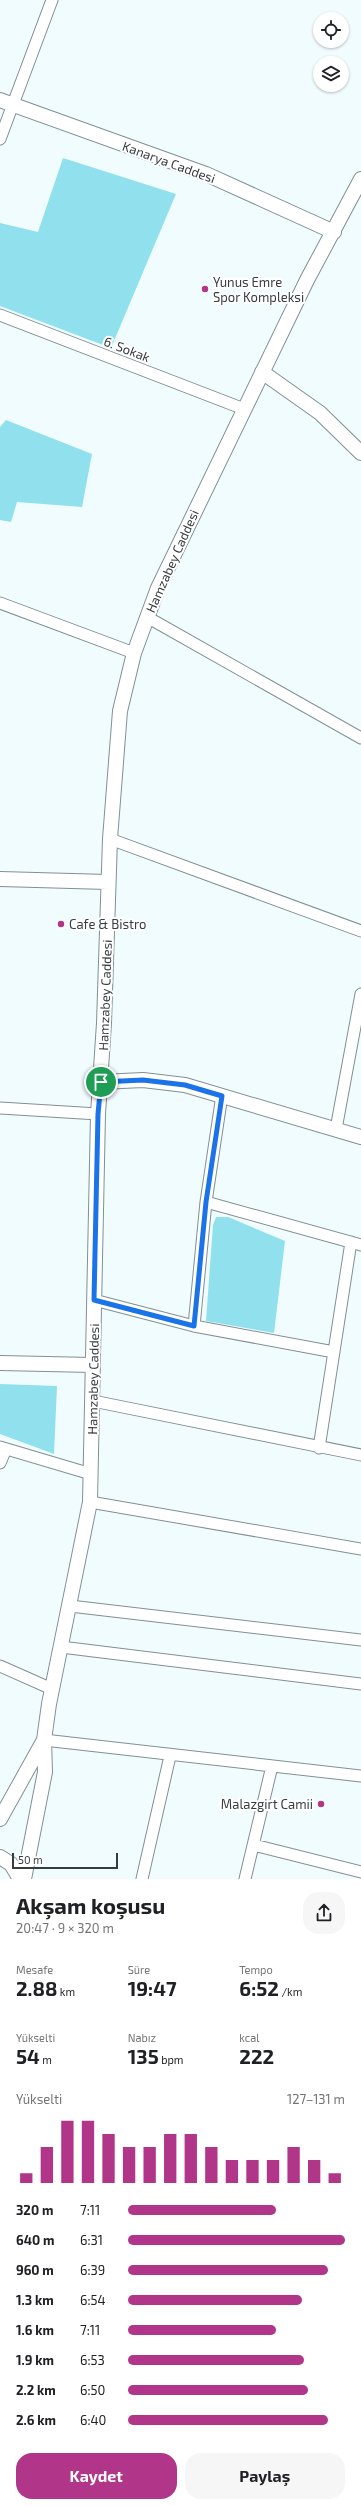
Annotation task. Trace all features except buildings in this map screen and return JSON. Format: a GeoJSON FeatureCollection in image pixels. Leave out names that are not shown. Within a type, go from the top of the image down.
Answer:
{"type":"FeatureCollection","features":[{"type":"Feature","properties":{"kind":"street"},"geometry":{"type":"LineString","coordinates":[[0,139],[52,0]]}},
{"type":"Feature","properties":{"kind":"street","name":"Kanarya Caddesi"},"geometry":{"type":"LineString","coordinates":[[0,100],[13,106],[206,174],[334,232]]}},
{"type":"Feature","properties":{"kind":"street","name":"Hamzabey Caddesi"},"geometry":{"type":"LineString","coordinates":[[44,1740],[52,1689],[90,1502],[98,1114],[101,1082],[110,839],[120,711],[134,653],[158,588],[307,280],[361,179]]}},
{"type":"Feature","properties":{"kind":"street","name":"6. Sokak"},"geometry":{"type":"LineString","coordinates":[[0,315],[244,409]]}},
{"type":"Feature","properties":{"kind":"street"},"geometry":{"type":"LineString","coordinates":[[262,372],[320,413],[361,453]]}},
{"type":"Feature","properties":{"kind":"street"},"geometry":{"type":"LineString","coordinates":[[0,604],[134,653]]}},
{"type":"Feature","properties":{"kind":"street"},"geometry":{"type":"LineString","coordinates":[[147,617],[361,738]]}},
{"type":"Feature","properties":{"kind":"street"},"geometry":{"type":"LineString","coordinates":[[110,839],[361,931]]}},
{"type":"Feature","properties":{"kind":"street"},"geometry":{"type":"LineString","coordinates":[[0,879],[108,882]]}},
{"type":"Feature","properties":{"kind":"street"},"geometry":{"type":"LineString","coordinates":[[336,1130],[361,994]]}},
{"type":"Feature","properties":{"kind":"street"},"geometry":{"type":"LineString","coordinates":[[101,1082],[143,1080],[185,1085],[361,1137]]}},
{"type":"Feature","properties":{"kind":"street"},"geometry":{"type":"LineString","coordinates":[[194,1326],[206,1202],[222,1096]]}},
{"type":"Feature","properties":{"kind":"street"},"geometry":{"type":"LineString","coordinates":[[0,1108],[98,1114]]}},
{"type":"Feature","properties":{"kind":"street"},"geometry":{"type":"LineString","coordinates":[[206,1202],[356,1243],[334,1352],[319,1448]]}},
{"type":"Feature","properties":{"kind":"street"},"geometry":{"type":"LineString","coordinates":[[94,1300],[194,1326],[334,1352]]}},
{"type":"Feature","properties":{"kind":"street"},"geometry":{"type":"LineString","coordinates":[[0,1363],[93,1365]]}},
{"type":"Feature","properties":{"kind":"street"},"geometry":{"type":"LineString","coordinates":[[92,1401],[319,1448],[361,1455]]}},
{"type":"Feature","properties":{"kind":"street"},"geometry":{"type":"LineString","coordinates":[[0,1463],[3,1448],[91,1474]]}},
{"type":"Feature","properties":{"kind":"street"},"geometry":{"type":"LineString","coordinates":[[90,1502],[361,1549]]}},
{"type":"Feature","properties":{"kind":"street"},"geometry":{"type":"LineString","coordinates":[[70,1606],[361,1640]]}},
{"type":"Feature","properties":{"kind":"street"},"geometry":{"type":"LineString","coordinates":[[61,1647],[361,1684]]}},
{"type":"Feature","properties":{"kind":"street"},"geometry":{"type":"LineString","coordinates":[[0,1666],[52,1689]]}},
{"type":"Feature","properties":{"kind":"street"},"geometry":{"type":"LineString","coordinates":[[44,1740],[170,1756],[361,1776]]}},
{"type":"Feature","properties":{"kind":"street"},"geometry":{"type":"LineString","coordinates":[[0,1819],[44,1740]]}},
{"type":"Feature","properties":{"kind":"street"},"geometry":{"type":"LineString","coordinates":[[24,1879],[46,1772],[44,1740]]}},
{"type":"Feature","properties":{"kind":"street"},"geometry":{"type":"LineString","coordinates":[[142,1879],[170,1756]]}},
{"type":"Feature","properties":{"kind":"street"},"geometry":{"type":"LineString","coordinates":[[245,1879],[272,1766]]}},
{"type":"Feature","properties":{"kind":"street"},"geometry":{"type":"LineString","coordinates":[[254,1845],[355,1874]]}},
{"type":"Feature","properties":{"kind":"street"},"geometry":{"type":"LineString","coordinates":[[0,1857],[11,1864],[20,1879]]}},
{"type":"Feature","properties":{"kind":"shaded area"},"geometry":{"type":"Polygon","coordinates":[[[63,158],[176,194],[111,348],[0,306],[0,223],[38,232],[63,158]]]}},
{"type":"Feature","properties":{"kind":"shaded area"},"geometry":{"type":"Polygon","coordinates":[[[6,420],[92,454],[82,507],[17,502],[11,522],[0,520],[0,427],[6,420]]]}},
{"type":"Feature","properties":{"kind":"shaded area"},"geometry":{"type":"Polygon","coordinates":[[[216,1217],[228,1217],[285,1241],[274,1333],[206,1321],[213,1225],[216,1217]]]}},
{"type":"Feature","properties":{"kind":"shaded area"},"geometry":{"type":"Polygon","coordinates":[[[0,1384],[57,1386],[54,1454],[0,1434],[0,1384]]]}},
{"type":"Feature","properties":{"kind":"place","name":"Yunus Emre Spor Kompleksi"},"geometry":{"type":"Point","coordinates":[205,289]}},
{"type":"Feature","properties":{"kind":"place","name":"Cafe & Bistro"},"geometry":{"type":"Point","coordinates":[61,924]}},
{"type":"Feature","properties":{"kind":"place","name":"Malazgirt Camii"},"geometry":{"type":"Point","coordinates":[321,1804]}},
{"type":"Feature","properties":{"kind":"route"},"geometry":{"type":"LineString","coordinates":[[143,1080],[185,1085],[222,1096],[206,1202],[194,1326],[94,1300],[98,1114],[101,1082],[143,1080]]}}]}
